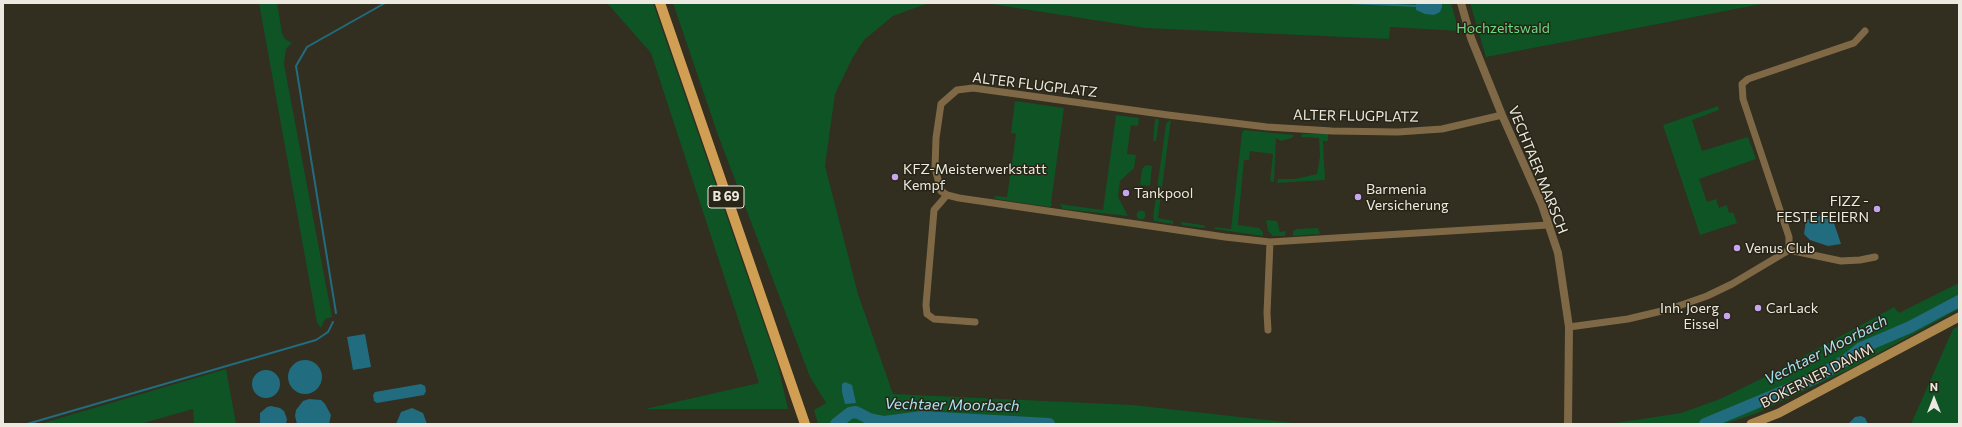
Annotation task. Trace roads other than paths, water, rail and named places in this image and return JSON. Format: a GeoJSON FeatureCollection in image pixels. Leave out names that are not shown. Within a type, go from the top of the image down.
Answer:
{"type":"FeatureCollection","features":[{"type":"Feature","properties":{"kind":"main road","name":"B 69"},"geometry":{"type":"LineString","coordinates":[[660,3],[805,424]]}},
{"type":"Feature","properties":{"kind":"main road","name":"BOKERNER DAMM"},"geometry":{"type":"LineString","coordinates":[[1751,424],[1779,413],[1959,316]]}},
{"type":"Feature","properties":{"kind":"street","name":"VECHTAER MARSCH"},"geometry":{"type":"LineString","coordinates":[[1461,3],[1471,38],[1548,225],[1558,253],[1569,327],[1568,424]]}},
{"type":"Feature","properties":{"kind":"street"},"geometry":{"type":"LineString","coordinates":[[1789,250],[1789,237],[1743,99],[1742,84],[1748,79],[1854,43],[1865,31]]}},
{"type":"Feature","properties":{"kind":"street","name":"ALTER FLUGPLATZ"},"geometry":{"type":"LineString","coordinates":[[947,194],[941,190],[935,168],[936,138],[941,104],[957,90],[973,88],[1229,122],[1332,131],[1398,132],[1442,129],[1502,116]]}},
{"type":"Feature","properties":{"kind":"street"},"geometry":{"type":"LineString","coordinates":[[975,322],[934,319],[927,314],[926,305],[934,210],[947,194],[989,204],[1270,242],[1548,225]]}},
{"type":"Feature","properties":{"kind":"street"},"geometry":{"type":"LineString","coordinates":[[1268,330],[1267,313],[1270,242]]}},
{"type":"Feature","properties":{"kind":"street"},"geometry":{"type":"LineString","coordinates":[[1569,327],[1628,319],[1670,309],[1707,296],[1745,277],[1789,250],[1841,261],[1860,260],[1875,257]]}},
{"type":"Feature","properties":{"kind":"water"},"geometry":{"type":"Polygon","coordinates":[[[1442,3],[1442,7],[1440,12],[1434,15],[1425,14],[1416,10],[1416,4],[1442,3]]]}},
{"type":"Feature","properties":{"kind":"water"},"geometry":{"type":"Polygon","coordinates":[[[1825,214],[1829,215],[1833,220],[1841,244],[1828,246],[1810,240],[1804,234],[1806,220],[1825,214]]]}},
{"type":"Feature","properties":{"kind":"water"},"geometry":{"type":"Polygon","coordinates":[[[365,334],[371,367],[353,370],[347,337],[365,334]]]}},
{"type":"Feature","properties":{"kind":"water"},"geometry":{"type":"Polygon","coordinates":[[[305,360],[317,365],[322,377],[317,389],[305,394],[293,389],[288,377],[293,365],[305,360]]]}},
{"type":"Feature","properties":{"kind":"water"},"geometry":{"type":"Polygon","coordinates":[[[266,370],[276,374],[280,384],[276,394],[266,398],[256,394],[252,384],[256,374],[266,370]]]}},
{"type":"Feature","properties":{"kind":"water"},"geometry":{"type":"Polygon","coordinates":[[[845,382],[852,385],[856,403],[845,404],[842,384],[845,382]]]}},
{"type":"Feature","properties":{"kind":"water"},"geometry":{"type":"Polygon","coordinates":[[[421,384],[425,386],[426,391],[424,395],[377,403],[374,401],[373,395],[375,392],[421,384]]]}},
{"type":"Feature","properties":{"kind":"water"},"geometry":{"type":"Polygon","coordinates":[[[309,399],[321,400],[325,404],[331,415],[329,424],[297,424],[295,416],[296,410],[303,401],[309,399]]]}},
{"type":"Feature","properties":{"kind":"water"},"geometry":{"type":"Polygon","coordinates":[[[271,406],[280,408],[284,411],[287,419],[286,424],[260,424],[260,413],[267,407],[271,406]]]}},
{"type":"Feature","properties":{"kind":"water"},"geometry":{"type":"Polygon","coordinates":[[[412,408],[423,413],[427,424],[396,424],[401,412],[412,408]]]}},
{"type":"Feature","properties":{"kind":"water"},"geometry":{"type":"Polygon","coordinates":[[[1861,416],[1865,418],[1868,424],[1848,424],[1855,417],[1861,416]]]}},
{"type":"Feature","properties":{"kind":"waterway"},"geometry":{"type":"LineString","coordinates":[[336,313],[296,66],[307,47],[385,3]]}},
{"type":"Feature","properties":{"kind":"waterway"},"geometry":{"type":"LineString","coordinates":[[1349,3],[1418,6]]}},
{"type":"Feature","properties":{"kind":"waterway","name":"Vechtaer Moorbach"},"geometry":{"type":"LineString","coordinates":[[1705,424],[1813,379],[1846,360],[1861,348],[1910,327],[1959,301]]}},
{"type":"Feature","properties":{"kind":"waterway"},"geometry":{"type":"LineString","coordinates":[[27,424],[316,340],[328,332],[333,322]]}},
{"type":"Feature","properties":{"kind":"waterway","name":"Vechtaer Moorbach"},"geometry":{"type":"LineString","coordinates":[[836,424],[850,413],[856,412],[870,419],[884,422],[922,417],[1049,424]]}},
{"type":"Feature","properties":{"kind":"place","name":"KFZ-Meisterwerkstatt Kempf"},"geometry":{"type":"Point","coordinates":[895,177]}},
{"type":"Feature","properties":{"kind":"place","name":"Tankpool"},"geometry":{"type":"Point","coordinates":[1126,193]}},
{"type":"Feature","properties":{"kind":"place","name":"Barmenia Versicherung"},"geometry":{"type":"Point","coordinates":[1358,197]}},
{"type":"Feature","properties":{"kind":"place","name":"FIZZ - FESTE FEIERN"},"geometry":{"type":"Point","coordinates":[1877,209]}},
{"type":"Feature","properties":{"kind":"place","name":"Venus Club"},"geometry":{"type":"Point","coordinates":[1737,248]}},
{"type":"Feature","properties":{"kind":"place","name":"CarLack"},"geometry":{"type":"Point","coordinates":[1758,308]}},
{"type":"Feature","properties":{"kind":"place","name":"Inh. Joerg Eissel"},"geometry":{"type":"Point","coordinates":[1727,316]}},
{"type":"Feature","properties":{"kind":"park label","name":"Hochzeitswald"},"geometry":{"type":"Point","coordinates":[1503,28]}}]}
